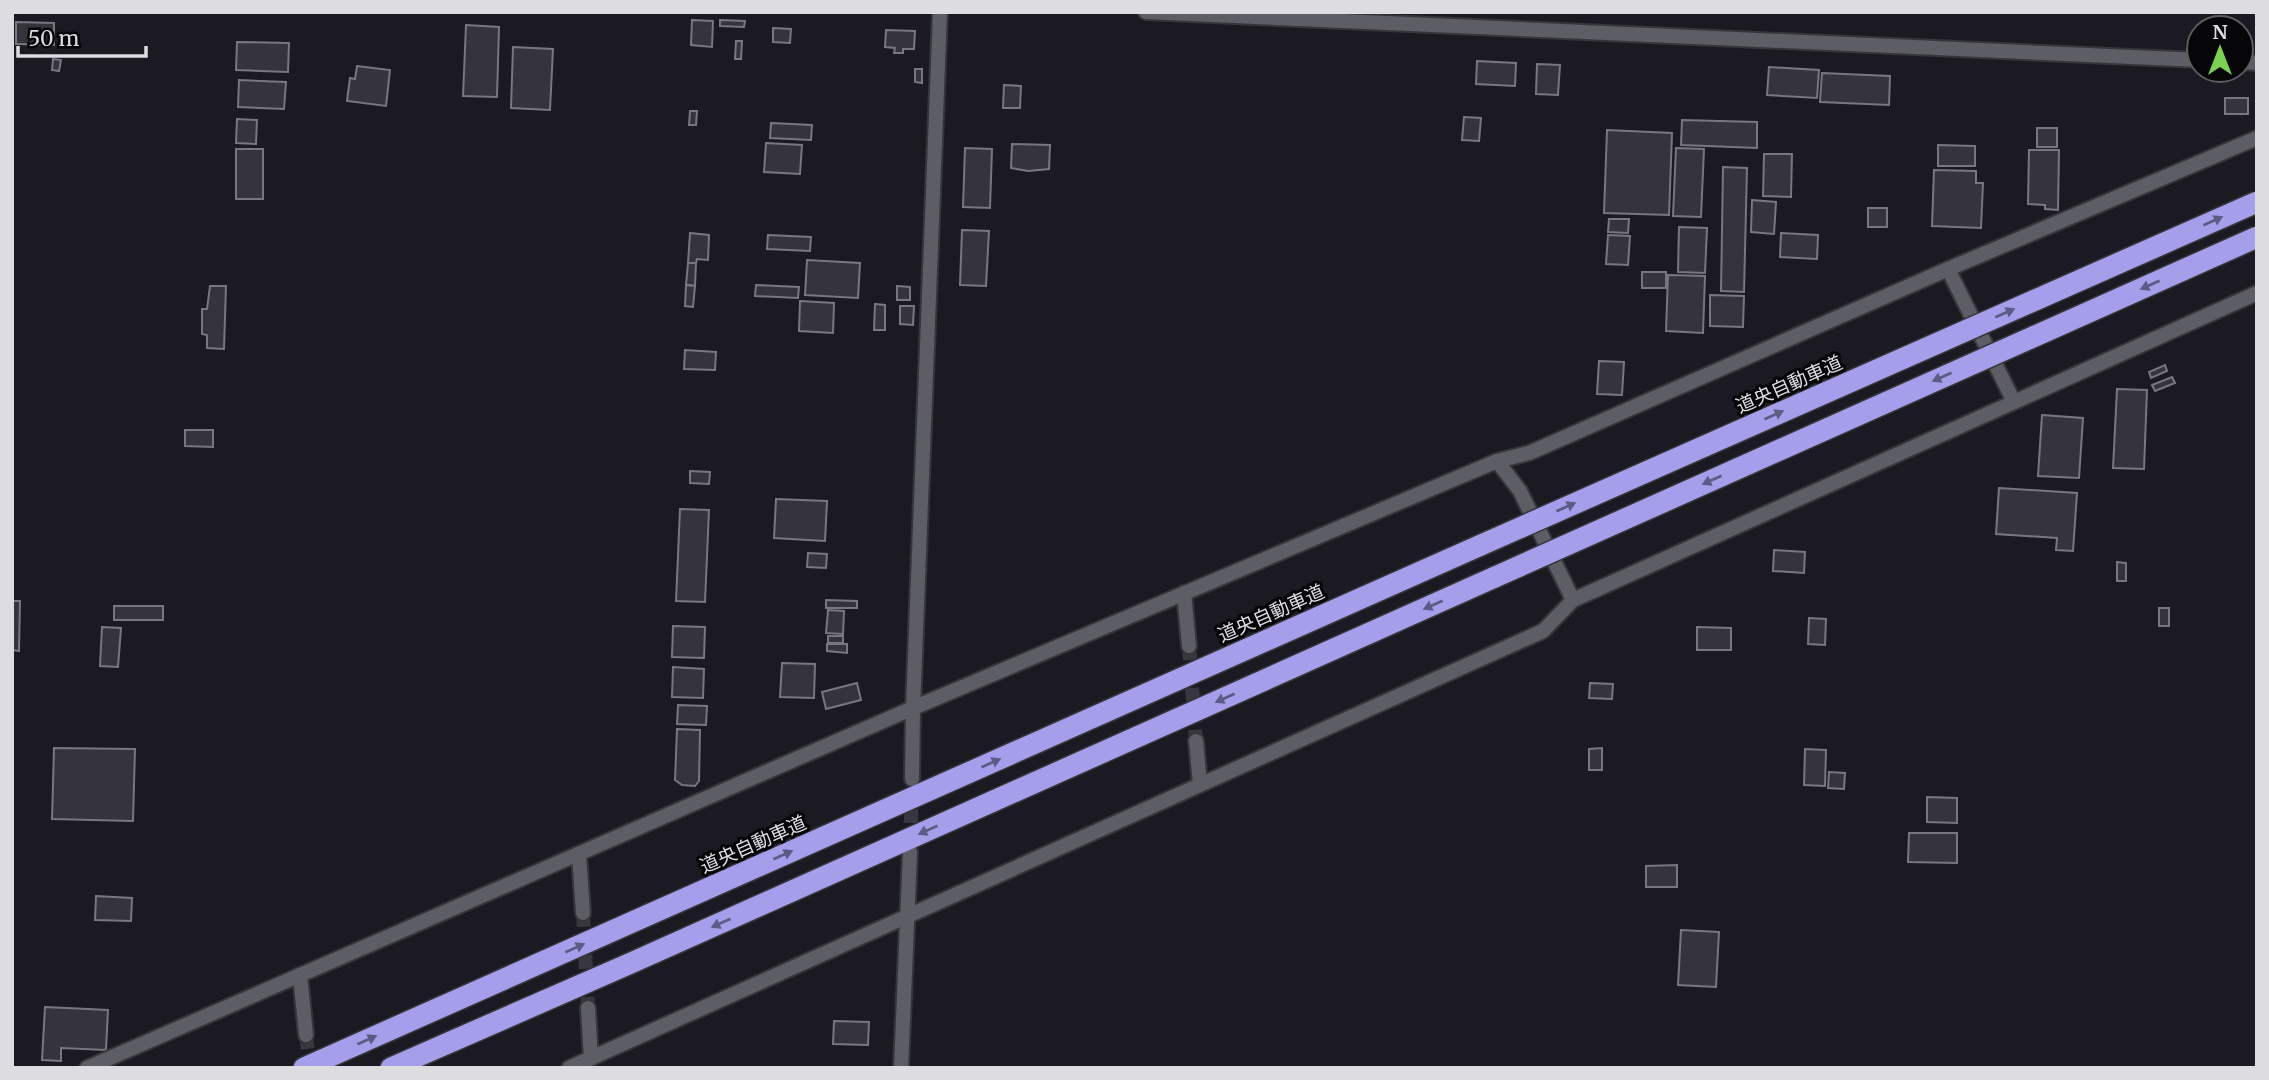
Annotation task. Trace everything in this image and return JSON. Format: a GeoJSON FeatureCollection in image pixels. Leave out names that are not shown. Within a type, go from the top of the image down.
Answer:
{"type":"FeatureCollection","features":[{"type":"Feature","properties":{"kind":"highway","name":"道央自動車道"},"geometry":{"type":"LineString","coordinates":[[304,1068],[2257,202]]}},
{"type":"Feature","properties":{"kind":"highway"},"geometry":{"type":"LineString","coordinates":[[391,1068],[2257,237]]}},
{"type":"Feature","properties":{"kind":"street"},"geometry":{"type":"LineString","coordinates":[[912,779],[940,12]]}},
{"type":"Feature","properties":{"kind":"street"},"geometry":{"type":"LineString","coordinates":[[1146,12],[2185,59]]}},
{"type":"Feature","properties":{"kind":"street"},"geometry":{"type":"LineString","coordinates":[[87,1068],[913,708],[1497,461],[1529,453],[1948,269],[2257,138]]}},
{"type":"Feature","properties":{"kind":"street"},"geometry":{"type":"LineString","coordinates":[[1948,269],[2014,402]]}},
{"type":"Feature","properties":{"kind":"street"},"geometry":{"type":"LineString","coordinates":[[569,1068],[1543,631],[1573,600],[2257,293]]}},
{"type":"Feature","properties":{"kind":"street"},"geometry":{"type":"LineString","coordinates":[[1497,461],[1520,491],[1573,600]]}},
{"type":"Feature","properties":{"kind":"street"},"geometry":{"type":"LineString","coordinates":[[1184,593],[1189,646]]}},
{"type":"Feature","properties":{"kind":"street"},"geometry":{"type":"LineString","coordinates":[[1196,741],[1200,784]]}},
{"type":"Feature","properties":{"kind":"street"},"geometry":{"type":"LineString","coordinates":[[901,1068],[910,852]]}},
{"type":"Feature","properties":{"kind":"street"},"geometry":{"type":"LineString","coordinates":[[579,854],[583,913]]}},
{"type":"Feature","properties":{"kind":"street"},"geometry":{"type":"LineString","coordinates":[[300,975],[306,1035]]}},
{"type":"Feature","properties":{"kind":"street"},"geometry":{"type":"LineString","coordinates":[[588,1008],[591,1058]]}},
{"type":"Feature","properties":{"kind":"building"},"geometry":{"type":"Polygon","coordinates":[[[692,20],[713,21],[712,47],[691,45],[692,20]]]}},
{"type":"Feature","properties":{"kind":"building"},"geometry":{"type":"Polygon","coordinates":[[[720,20],[745,21],[744,27],[720,26],[720,20]]]}},
{"type":"Feature","properties":{"kind":"building"},"geometry":{"type":"Polygon","coordinates":[[[16,22],[54,23],[54,45],[16,44],[16,22]]]}},
{"type":"Feature","properties":{"kind":"building"},"geometry":{"type":"Polygon","coordinates":[[[466,25],[499,27],[497,97],[463,96],[466,25]]]}},
{"type":"Feature","properties":{"kind":"building"},"geometry":{"type":"Polygon","coordinates":[[[773,28],[791,29],[790,43],[773,42],[773,28]]]}},
{"type":"Feature","properties":{"kind":"building"},"geometry":{"type":"Polygon","coordinates":[[[886,30],[915,31],[914,49],[903,49],[903,53],[894,53],[895,48],[885,47],[886,30]]]}},
{"type":"Feature","properties":{"kind":"building"},"geometry":{"type":"Polygon","coordinates":[[[736,41],[742,41],[741,59],[735,59],[736,41]]]}},
{"type":"Feature","properties":{"kind":"building"},"geometry":{"type":"Polygon","coordinates":[[[237,42],[289,43],[288,72],[236,70],[237,42]]]}},
{"type":"Feature","properties":{"kind":"building"},"geometry":{"type":"Polygon","coordinates":[[[513,47],[553,49],[550,110],[511,108],[513,47]]]}},
{"type":"Feature","properties":{"kind":"building"},"geometry":{"type":"Polygon","coordinates":[[[53,59],[61,60],[59,71],[52,70],[53,59]]]}},
{"type":"Feature","properties":{"kind":"building"},"geometry":{"type":"Polygon","coordinates":[[[1477,61],[1516,63],[1515,86],[1476,84],[1477,61]]]}},
{"type":"Feature","properties":{"kind":"building"},"geometry":{"type":"Polygon","coordinates":[[[1537,64],[1560,65],[1558,95],[1536,94],[1537,64]]]}},
{"type":"Feature","properties":{"kind":"building"},"geometry":{"type":"Polygon","coordinates":[[[357,66],[390,70],[386,106],[347,101],[350,78],[355,79],[357,66]]]}},
{"type":"Feature","properties":{"kind":"building"},"geometry":{"type":"Polygon","coordinates":[[[1769,67],[1819,70],[1817,98],[1767,95],[1769,67]]]}},
{"type":"Feature","properties":{"kind":"building"},"geometry":{"type":"Polygon","coordinates":[[[915,69],[922,69],[922,83],[915,82],[915,69]]]}},
{"type":"Feature","properties":{"kind":"building"},"geometry":{"type":"Polygon","coordinates":[[[1822,73],[1890,76],[1889,105],[1820,102],[1822,73]]]}},
{"type":"Feature","properties":{"kind":"building"},"geometry":{"type":"Polygon","coordinates":[[[239,80],[286,82],[284,109],[238,107],[239,80]]]}},
{"type":"Feature","properties":{"kind":"building"},"geometry":{"type":"Polygon","coordinates":[[[1004,85],[1021,86],[1020,108],[1003,108],[1004,85]]]}},
{"type":"Feature","properties":{"kind":"building"},"geometry":{"type":"Polygon","coordinates":[[[2225,98],[2248,98],[2248,114],[2225,114],[2225,98]]]}},
{"type":"Feature","properties":{"kind":"building"},"geometry":{"type":"Polygon","coordinates":[[[690,111],[697,111],[696,125],[689,125],[690,111]]]}},
{"type":"Feature","properties":{"kind":"building"},"geometry":{"type":"Polygon","coordinates":[[[1464,117],[1481,118],[1479,141],[1462,140],[1464,117]]]}},
{"type":"Feature","properties":{"kind":"building"},"geometry":{"type":"Polygon","coordinates":[[[237,119],[257,120],[256,144],[236,143],[237,119]]]}},
{"type":"Feature","properties":{"kind":"building"},"geometry":{"type":"Polygon","coordinates":[[[1682,120],[1757,122],[1757,148],[1681,145],[1682,120]]]}},
{"type":"Feature","properties":{"kind":"building"},"geometry":{"type":"Polygon","coordinates":[[[771,123],[812,125],[811,140],[770,138],[771,123]]]}},
{"type":"Feature","properties":{"kind":"building"},"geometry":{"type":"Polygon","coordinates":[[[2037,128],[2057,128],[2057,147],[2037,147],[2037,128]]]}},
{"type":"Feature","properties":{"kind":"building"},"geometry":{"type":"Polygon","coordinates":[[[1607,130],[1672,133],[1669,215],[1604,213],[1607,130]]]}},
{"type":"Feature","properties":{"kind":"building"},"geometry":{"type":"Polygon","coordinates":[[[766,143],[802,145],[800,174],[764,172],[766,143]]]}},
{"type":"Feature","properties":{"kind":"building"},"geometry":{"type":"Polygon","coordinates":[[[1012,144],[1050,145],[1049,169],[1028,171],[1011,168],[1012,144]]]}},
{"type":"Feature","properties":{"kind":"building"},"geometry":{"type":"Polygon","coordinates":[[[1938,145],[1975,146],[1975,166],[1938,166],[1938,145]]]}},
{"type":"Feature","properties":{"kind":"building"},"geometry":{"type":"Polygon","coordinates":[[[965,148],[992,149],[990,208],[963,207],[965,148]]]}},
{"type":"Feature","properties":{"kind":"building"},"geometry":{"type":"Polygon","coordinates":[[[1676,148],[1704,149],[1701,217],[1673,216],[1676,148]]]}},
{"type":"Feature","properties":{"kind":"building"},"geometry":{"type":"Polygon","coordinates":[[[236,149],[263,149],[263,199],[236,199],[236,149]]]}},
{"type":"Feature","properties":{"kind":"building"},"geometry":{"type":"Polygon","coordinates":[[[2029,150],[2059,150],[2058,210],[2045,209],[2045,205],[2028,204],[2029,150]]]}},
{"type":"Feature","properties":{"kind":"building"},"geometry":{"type":"Polygon","coordinates":[[[1764,154],[1792,154],[1791,197],[1763,196],[1764,154]]]}},
{"type":"Feature","properties":{"kind":"building"},"geometry":{"type":"Polygon","coordinates":[[[1723,167],[1747,168],[1744,292],[1721,291],[1723,167]]]}},
{"type":"Feature","properties":{"kind":"building"},"geometry":{"type":"Polygon","coordinates":[[[1934,170],[1976,171],[1976,183],[1983,183],[1981,228],[1932,226],[1934,170]]]}},
{"type":"Feature","properties":{"kind":"building"},"geometry":{"type":"Polygon","coordinates":[[[1752,200],[1776,202],[1774,234],[1751,232],[1752,200]]]}},
{"type":"Feature","properties":{"kind":"building"},"geometry":{"type":"Polygon","coordinates":[[[1868,208],[1887,208],[1887,227],[1868,227],[1868,208]]]}},
{"type":"Feature","properties":{"kind":"building"},"geometry":{"type":"Polygon","coordinates":[[[1609,219],[1629,219],[1628,233],[1608,232],[1609,219]]]}},
{"type":"Feature","properties":{"kind":"building"},"geometry":{"type":"Polygon","coordinates":[[[1679,227],[1707,228],[1705,273],[1678,272],[1679,227]]]}},
{"type":"Feature","properties":{"kind":"building"},"geometry":{"type":"Polygon","coordinates":[[[962,230],[989,231],[986,286],[960,285],[962,230]]]}},
{"type":"Feature","properties":{"kind":"building"},"geometry":{"type":"Polygon","coordinates":[[[690,233],[709,235],[708,260],[697,259],[696,263],[688,263],[690,233]]]}},
{"type":"Feature","properties":{"kind":"building"},"geometry":{"type":"Polygon","coordinates":[[[1781,233],[1818,235],[1817,259],[1780,257],[1781,233]]]}},
{"type":"Feature","properties":{"kind":"building"},"geometry":{"type":"Polygon","coordinates":[[[768,235],[811,237],[810,251],[767,249],[768,235]]]}},
{"type":"Feature","properties":{"kind":"building"},"geometry":{"type":"Polygon","coordinates":[[[1608,235],[1630,236],[1628,265],[1606,264],[1608,235]]]}},
{"type":"Feature","properties":{"kind":"building"},"geometry":{"type":"Polygon","coordinates":[[[807,260],[860,263],[858,298],[805,295],[807,260]]]}},
{"type":"Feature","properties":{"kind":"building"},"geometry":{"type":"Polygon","coordinates":[[[688,263],[696,263],[695,286],[686,285],[688,263]]]}},
{"type":"Feature","properties":{"kind":"building"},"geometry":{"type":"Polygon","coordinates":[[[1642,272],[1666,272],[1666,288],[1642,288],[1642,272]]]}},
{"type":"Feature","properties":{"kind":"building"},"geometry":{"type":"Polygon","coordinates":[[[1668,275],[1705,276],[1703,333],[1666,331],[1668,275]]]}},
{"type":"Feature","properties":{"kind":"building"},"geometry":{"type":"Polygon","coordinates":[[[686,285],[695,286],[693,307],[685,306],[686,285]]]}},
{"type":"Feature","properties":{"kind":"building"},"geometry":{"type":"Polygon","coordinates":[[[756,285],[799,287],[798,298],[755,296],[756,285]]]}},
{"type":"Feature","properties":{"kind":"building"},"geometry":{"type":"Polygon","coordinates":[[[210,286],[226,286],[224,349],[207,348],[207,335],[202,334],[202,309],[207,309],[210,286]]]}},
{"type":"Feature","properties":{"kind":"building"},"geometry":{"type":"Polygon","coordinates":[[[897,286],[910,287],[910,300],[897,300],[897,286]]]}},
{"type":"Feature","properties":{"kind":"building"},"geometry":{"type":"Polygon","coordinates":[[[1710,295],[1744,296],[1743,327],[1710,326],[1710,295]]]}},
{"type":"Feature","properties":{"kind":"building"},"geometry":{"type":"Polygon","coordinates":[[[800,301],[834,303],[833,333],[799,331],[800,301]]]}},
{"type":"Feature","properties":{"kind":"building"},"geometry":{"type":"Polygon","coordinates":[[[875,304],[885,305],[885,330],[874,330],[875,304]]]}},
{"type":"Feature","properties":{"kind":"building"},"geometry":{"type":"Polygon","coordinates":[[[900,306],[914,306],[913,325],[900,324],[900,306]]]}},
{"type":"Feature","properties":{"kind":"building"},"geometry":{"type":"Polygon","coordinates":[[[685,350],[716,352],[715,370],[684,369],[685,350]]]}},
{"type":"Feature","properties":{"kind":"building"},"geometry":{"type":"Polygon","coordinates":[[[1599,361],[1624,362],[1622,395],[1597,394],[1599,361]]]}},
{"type":"Feature","properties":{"kind":"building"},"geometry":{"type":"Polygon","coordinates":[[[2165,365],[2167,371],[2151,378],[2149,372],[2165,365]]]}},
{"type":"Feature","properties":{"kind":"building"},"geometry":{"type":"Polygon","coordinates":[[[2172,377],[2175,383],[2155,391],[2152,385],[2172,377]]]}},
{"type":"Feature","properties":{"kind":"building"},"geometry":{"type":"Polygon","coordinates":[[[2117,389],[2147,390],[2144,469],[2113,468],[2117,389]]]}},
{"type":"Feature","properties":{"kind":"building"},"geometry":{"type":"Polygon","coordinates":[[[2042,415],[2083,418],[2079,478],[2038,476],[2042,415]]]}},
{"type":"Feature","properties":{"kind":"building"},"geometry":{"type":"Polygon","coordinates":[[[185,430],[213,430],[213,447],[185,446],[185,430]]]}},
{"type":"Feature","properties":{"kind":"building"},"geometry":{"type":"Polygon","coordinates":[[[690,471],[710,472],[709,484],[690,483],[690,471]]]}},
{"type":"Feature","properties":{"kind":"building"},"geometry":{"type":"Polygon","coordinates":[[[1999,488],[2077,493],[2073,551],[2056,550],[2057,538],[1996,534],[1999,488]]]}},
{"type":"Feature","properties":{"kind":"building"},"geometry":{"type":"Polygon","coordinates":[[[776,499],[827,501],[825,541],[774,538],[776,499]]]}},
{"type":"Feature","properties":{"kind":"building"},"geometry":{"type":"Polygon","coordinates":[[[680,509],[709,510],[705,602],[676,601],[680,509]]]}},
{"type":"Feature","properties":{"kind":"building"},"geometry":{"type":"Polygon","coordinates":[[[1774,550],[1805,552],[1804,573],[1773,571],[1774,550]]]}},
{"type":"Feature","properties":{"kind":"building"},"geometry":{"type":"Polygon","coordinates":[[[808,553],[827,554],[826,568],[807,567],[808,553]]]}},
{"type":"Feature","properties":{"kind":"building"},"geometry":{"type":"Polygon","coordinates":[[[2117,562],[2126,563],[2126,581],[2117,581],[2117,562]]]}},
{"type":"Feature","properties":{"kind":"building"},"geometry":{"type":"Polygon","coordinates":[[[826,600],[857,601],[857,608],[826,608],[826,600]]]}},
{"type":"Feature","properties":{"kind":"building"},"geometry":{"type":"Polygon","coordinates":[[[12,601],[20,601],[19,651],[12,650],[12,601]]]}},
{"type":"Feature","properties":{"kind":"building"},"geometry":{"type":"Polygon","coordinates":[[[114,606],[163,606],[163,620],[114,620],[114,606]]]}},
{"type":"Feature","properties":{"kind":"building"},"geometry":{"type":"Polygon","coordinates":[[[2159,608],[2169,608],[2169,626],[2159,626],[2159,608]]]}},
{"type":"Feature","properties":{"kind":"building"},"geometry":{"type":"Polygon","coordinates":[[[828,610],[844,611],[843,634],[826,633],[828,610]]]}},
{"type":"Feature","properties":{"kind":"building"},"geometry":{"type":"Polygon","coordinates":[[[1809,618],[1826,619],[1825,645],[1808,644],[1809,618]]]}},
{"type":"Feature","properties":{"kind":"building"},"geometry":{"type":"Polygon","coordinates":[[[673,626],[705,627],[704,658],[672,657],[673,626]]]}},
{"type":"Feature","properties":{"kind":"building"},"geometry":{"type":"Polygon","coordinates":[[[102,627],[121,628],[118,667],[100,666],[102,627]]]}},
{"type":"Feature","properties":{"kind":"building"},"geometry":{"type":"Polygon","coordinates":[[[1697,627],[1731,628],[1731,650],[1697,650],[1697,627]]]}},
{"type":"Feature","properties":{"kind":"building"},"geometry":{"type":"Polygon","coordinates":[[[828,636],[843,636],[843,643],[828,643],[828,636]]]}},
{"type":"Feature","properties":{"kind":"building"},"geometry":{"type":"Polygon","coordinates":[[[827,644],[847,644],[847,653],[827,651],[827,644]]]}},
{"type":"Feature","properties":{"kind":"building"},"geometry":{"type":"Polygon","coordinates":[[[782,663],[815,664],[814,698],[780,697],[782,663]]]}},
{"type":"Feature","properties":{"kind":"building"},"geometry":{"type":"Polygon","coordinates":[[[673,667],[704,669],[703,698],[672,697],[673,667]]]}},
{"type":"Feature","properties":{"kind":"building"},"geometry":{"type":"Polygon","coordinates":[[[857,683],[861,700],[826,709],[822,692],[857,683]]]}},
{"type":"Feature","properties":{"kind":"building"},"geometry":{"type":"Polygon","coordinates":[[[1590,683],[1613,684],[1612,699],[1589,698],[1590,683]]]}},
{"type":"Feature","properties":{"kind":"building"},"geometry":{"type":"Polygon","coordinates":[[[678,705],[707,706],[706,725],[677,724],[678,705]]]}},
{"type":"Feature","properties":{"kind":"building"},"geometry":{"type":"Polygon","coordinates":[[[677,729],[700,730],[699,781],[695,786],[682,785],[675,780],[677,729]]]}},
{"type":"Feature","properties":{"kind":"building"},"geometry":{"type":"Polygon","coordinates":[[[54,748],[135,749],[133,821],[52,819],[54,748]]]}},
{"type":"Feature","properties":{"kind":"building"},"geometry":{"type":"Polygon","coordinates":[[[1602,748],[1602,770],[1589,770],[1589,749],[1602,748]]]}},
{"type":"Feature","properties":{"kind":"building"},"geometry":{"type":"Polygon","coordinates":[[[1805,749],[1826,750],[1825,786],[1804,785],[1805,749]]]}},
{"type":"Feature","properties":{"kind":"building"},"geometry":{"type":"Polygon","coordinates":[[[1829,772],[1845,773],[1844,789],[1828,788],[1829,772]]]}},
{"type":"Feature","properties":{"kind":"building"},"geometry":{"type":"Polygon","coordinates":[[[1927,797],[1957,798],[1957,823],[1927,822],[1927,797]]]}},
{"type":"Feature","properties":{"kind":"building"},"geometry":{"type":"Polygon","coordinates":[[[1909,833],[1957,833],[1957,863],[1908,862],[1909,833]]]}},
{"type":"Feature","properties":{"kind":"building"},"geometry":{"type":"Polygon","coordinates":[[[1677,865],[1677,887],[1646,887],[1646,866],[1677,865]]]}},
{"type":"Feature","properties":{"kind":"building"},"geometry":{"type":"Polygon","coordinates":[[[96,896],[132,898],[131,921],[95,920],[96,896]]]}},
{"type":"Feature","properties":{"kind":"building"},"geometry":{"type":"Polygon","coordinates":[[[1681,930],[1719,932],[1716,987],[1678,985],[1681,930]]]}},
{"type":"Feature","properties":{"kind":"building"},"geometry":{"type":"Polygon","coordinates":[[[45,1007],[108,1010],[106,1050],[61,1048],[61,1061],[42,1060],[45,1007]]]}},
{"type":"Feature","properties":{"kind":"building"},"geometry":{"type":"Polygon","coordinates":[[[834,1021],[869,1022],[868,1045],[833,1044],[834,1021]]]}},
{"type":"Feature","properties":{"kind":"tunnel"},"geometry":{"type":"LineString","coordinates":[[1189,646],[1196,741]]}},
{"type":"Feature","properties":{"kind":"tunnel"},"geometry":{"type":"LineString","coordinates":[[910,844],[912,790]]}},
{"type":"Feature","properties":{"kind":"tunnel"},"geometry":{"type":"LineString","coordinates":[[583,913],[588,1008]]}},
{"type":"Feature","properties":{"kind":"tunnel"},"geometry":{"type":"LineString","coordinates":[[306,1035],[310,1068]]}}]}
